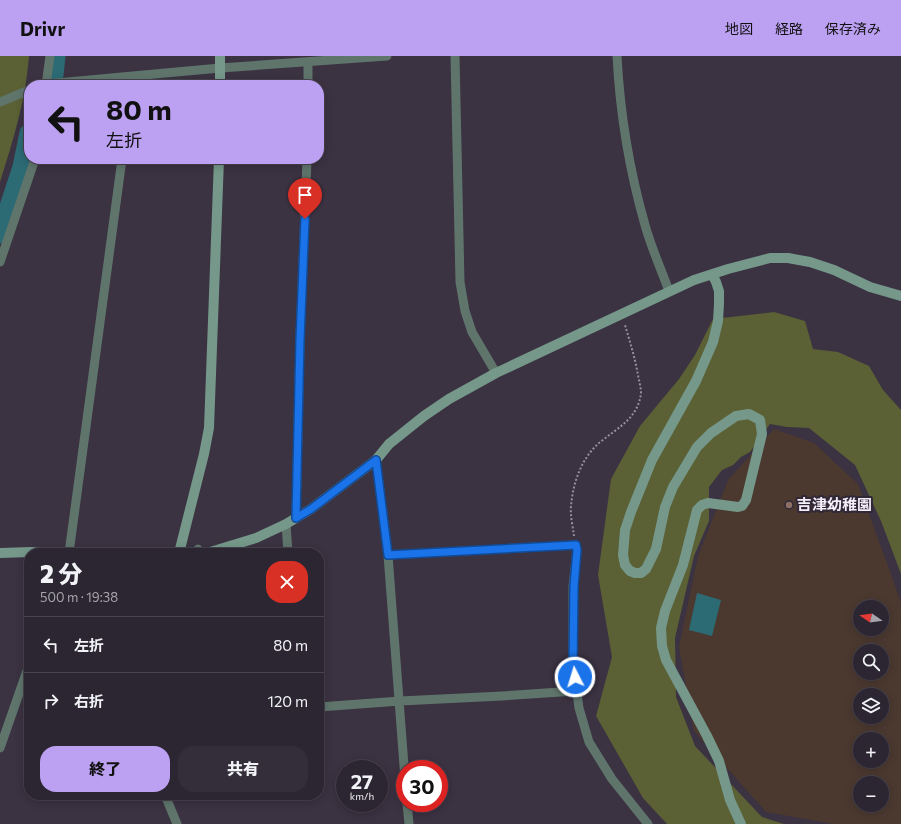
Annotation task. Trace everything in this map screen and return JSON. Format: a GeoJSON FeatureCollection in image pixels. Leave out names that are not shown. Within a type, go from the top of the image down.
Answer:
{"type":"FeatureCollection","features":[{"type":"Feature","properties":{"kind":"street"},"geometry":{"type":"LineString","coordinates":[[47,80],[50,56]]}},
{"type":"Feature","properties":{"kind":"street"},"geometry":{"type":"LineString","coordinates":[[220,56],[220,80]]}},
{"type":"Feature","properties":{"kind":"street"},"geometry":{"type":"LineString","coordinates":[[90,80],[220,68],[387,56]]}},
{"type":"Feature","properties":{"kind":"street"},"geometry":{"type":"LineString","coordinates":[[455,56],[460,282],[464,311],[472,332],[496,373]]}},
{"type":"Feature","properties":{"kind":"street"},"geometry":{"type":"LineString","coordinates":[[617,56],[622,114],[630,163],[645,226],[669,291]]}},
{"type":"Feature","properties":{"kind":"street"},"geometry":{"type":"LineString","coordinates":[[308,62],[308,80]]}},
{"type":"Feature","properties":{"kind":"street"},"geometry":{"type":"LineString","coordinates":[[0,102],[24,92]]}},
{"type":"Feature","properties":{"kind":"street"},"geometry":{"type":"LineString","coordinates":[[0,262],[33,164]]}},
{"type":"Feature","properties":{"kind":"street"},"geometry":{"type":"LineString","coordinates":[[69,548],[121,164]]}},
{"type":"Feature","properties":{"kind":"street"},"geometry":{"type":"LineString","coordinates":[[180,548],[209,428],[220,164]]}},
{"type":"Feature","properties":{"kind":"street"},"geometry":{"type":"LineString","coordinates":[[296,518],[300,340],[307,164]]}},
{"type":"Feature","properties":{"kind":"street"},"geometry":{"type":"LineString","coordinates":[[217,548],[256,538],[286,524],[311,509],[376,460],[389,444],[424,416],[450,399],[496,373],[694,280],[770,258],[788,258],[810,262],[834,270],[870,287],[901,296]]}},
{"type":"Feature","properties":{"kind":"street"},"geometry":{"type":"LineString","coordinates":[[712,274],[719,291],[718,321],[713,342],[696,381],[652,460],[646,474],[625,530],[623,555],[625,565],[630,571],[641,573],[646,569],[657,545],[665,507],[673,487],[698,448],[711,433],[736,416],[749,414],[760,420],[762,434],[746,500],[742,506],[738,507],[708,503],[702,505],[697,510],[683,566],[665,611],[662,628],[662,646],[666,660],[707,736],[718,761],[730,800],[741,824]]}},
{"type":"Feature","properties":{"kind":"street"},"geometry":{"type":"LineString","coordinates":[[376,460],[388,555],[404,760]]}},
{"type":"Feature","properties":{"kind":"street"},"geometry":{"type":"LineString","coordinates":[[286,524],[288,548]]}},
{"type":"Feature","properties":{"kind":"street"},"geometry":{"type":"LineString","coordinates":[[388,555],[576,545],[573,664],[579,708],[589,742],[612,779],[648,824]]}},
{"type":"Feature","properties":{"kind":"street"},"geometry":{"type":"LineString","coordinates":[[0,554],[24,552]]}},
{"type":"Feature","properties":{"kind":"street"},"geometry":{"type":"LineString","coordinates":[[0,748],[24,679]]}},
{"type":"Feature","properties":{"kind":"street"},"geometry":{"type":"LineString","coordinates":[[324,707],[576,691]]}},
{"type":"Feature","properties":{"kind":"street"},"geometry":{"type":"LineString","coordinates":[[167,800],[177,824]]}},
{"type":"Feature","properties":{"kind":"street"},"geometry":{"type":"LineString","coordinates":[[408,812],[409,824]]}},
{"type":"Feature","properties":{"kind":"path"},"geometry":{"type":"LineString","coordinates":[[576,545],[571,507],[578,473],[598,444],[631,418],[639,403],[641,392],[634,354],[625,325]]}},
{"type":"Feature","properties":{"kind":"shaded area"},"geometry":{"type":"Polygon","coordinates":[[[774,429],[814,443],[858,484],[901,603],[901,824],[833,824],[766,812],[694,731],[679,647],[698,556],[728,480],[774,429]]]}},
{"type":"Feature","properties":{"kind":"green space"},"geometry":{"type":"Polygon","coordinates":[[[0,56],[29,56],[26,80],[24,80],[22,104],[0,182],[0,56]]]}},
{"type":"Feature","properties":{"kind":"green space"},"geometry":{"type":"Polygon","coordinates":[[[774,312],[805,321],[813,349],[838,352],[869,366],[883,390],[901,410],[901,574],[881,521],[855,465],[809,428],[787,427],[770,424],[750,452],[741,457],[733,465],[722,470],[709,487],[709,521],[694,556],[675,638],[676,697],[695,746],[762,817],[784,824],[667,824],[643,798],[596,716],[612,657],[598,575],[611,479],[640,426],[679,379],[695,355],[713,319],[774,312]]]}},
{"type":"Feature","properties":{"kind":"water"},"geometry":{"type":"Polygon","coordinates":[[[697,593],[721,600],[712,636],[689,630],[697,593]]]}},
{"type":"Feature","properties":{"kind":"waterway"},"geometry":{"type":"LineString","coordinates":[[54,75],[56,56]]}},
{"type":"Feature","properties":{"kind":"waterway"},"geometry":{"type":"LineString","coordinates":[[0,234],[24,157]]}},
{"type":"Feature","properties":{"kind":"place","name":"吉津幼稚園"},"geometry":{"type":"Point","coordinates":[789,505]}},
{"type":"Feature","properties":{"kind":"route"},"geometry":{"type":"LineString","coordinates":[[305,219],[300,340],[296,518],[311,509],[376,460],[388,555],[576,545],[577,550],[573,602],[573,664],[575,677]]}}]}
